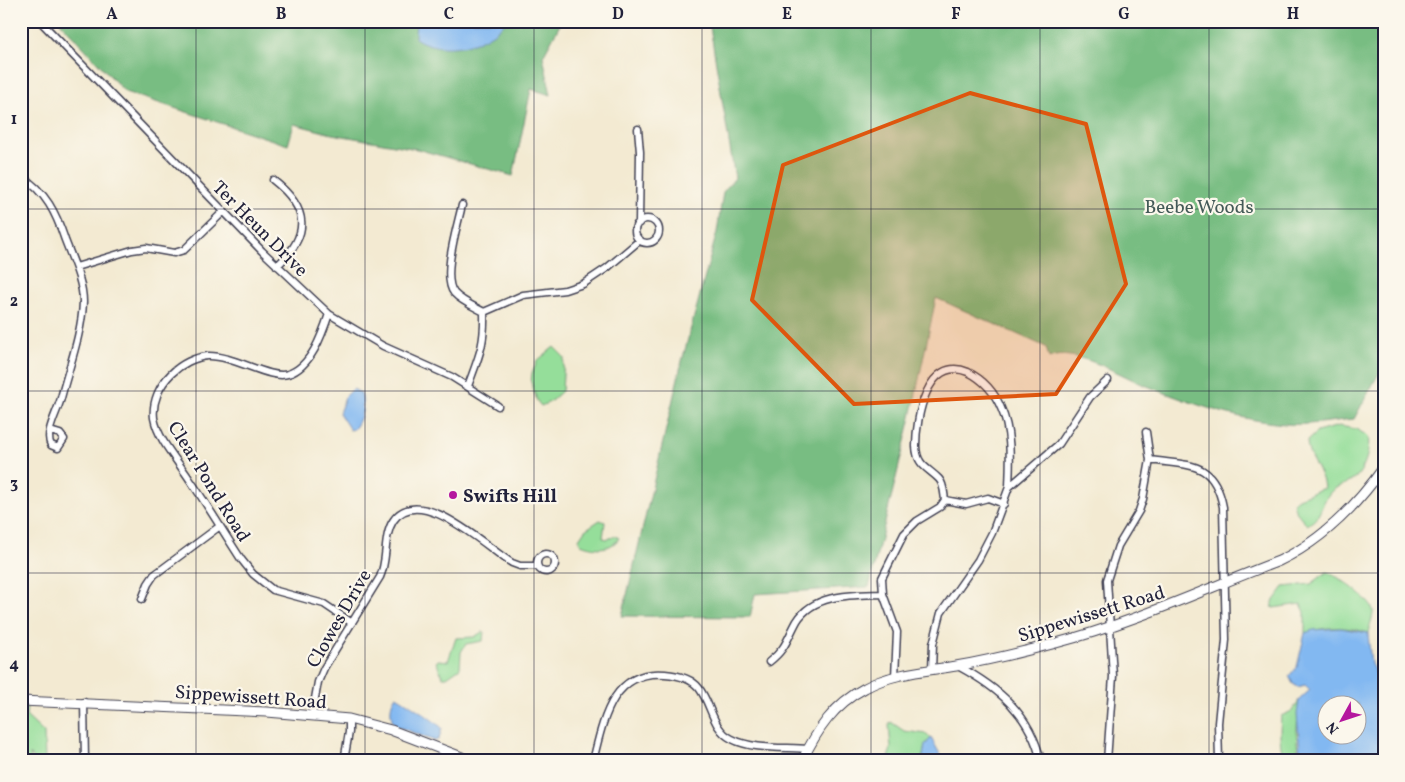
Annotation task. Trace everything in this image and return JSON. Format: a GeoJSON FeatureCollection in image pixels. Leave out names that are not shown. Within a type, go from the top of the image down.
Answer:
{"type":"FeatureCollection","features":[{"type":"Feature","properties":{"kind":"main road","name":"Sippewissett Road"},"geometry":{"type":"LineString","coordinates":[[802,761],[822,725],[842,703],[866,688],[895,677],[958,666],[1048,646],[1144,616],[1279,561],[1308,544],[1359,499],[1384,467]]}},
{"type":"Feature","properties":{"kind":"main road","name":"Sippewissett Road"},"geometry":{"type":"LineString","coordinates":[[21,701],[84,702],[349,720],[391,730],[472,761]]}},
{"type":"Feature","properties":{"kind":"street","name":"Ter Heun Drive"},"geometry":{"type":"LineString","coordinates":[[40,21],[223,212],[329,314],[383,346],[468,386],[498,406]]}},
{"type":"Feature","properties":{"kind":"street"},"geometry":{"type":"LineString","coordinates":[[638,129],[640,152],[639,223],[636,234],[640,240],[650,242],[656,238],[659,231],[656,224],[650,220],[639,223]]}},
{"type":"Feature","properties":{"kind":"street"},"geometry":{"type":"LineString","coordinates":[[21,176],[44,196],[53,208],[76,267],[83,302],[78,332],[50,431]]}},
{"type":"Feature","properties":{"kind":"street"},"geometry":{"type":"LineString","coordinates":[[273,180],[295,201],[301,216],[300,235],[296,246],[277,266]]}},
{"type":"Feature","properties":{"kind":"street"},"geometry":{"type":"LineString","coordinates":[[462,205],[451,253],[451,285],[457,296],[484,312]]}},
{"type":"Feature","properties":{"kind":"street"},"geometry":{"type":"LineString","coordinates":[[76,267],[132,250],[146,248],[174,252],[184,250],[223,212]]}},
{"type":"Feature","properties":{"kind":"street"},"geometry":{"type":"LineString","coordinates":[[484,312],[523,295],[565,290],[583,284],[607,268],[640,240]]}},
{"type":"Feature","properties":{"kind":"street"},"geometry":{"type":"LineString","coordinates":[[468,386],[481,353],[485,335],[484,312]]}},
{"type":"Feature","properties":{"kind":"street","name":"Clear Pond Road"},"geometry":{"type":"LineString","coordinates":[[329,314],[307,360],[297,370],[286,375],[276,375],[222,356],[206,356],[192,359],[176,369],[165,380],[158,392],[154,417],[158,429],[248,568],[265,584],[287,595],[324,604],[352,623]]}},
{"type":"Feature","properties":{"kind":"street"},"geometry":{"type":"LineString","coordinates":[[895,677],[897,632],[883,594],[882,578],[904,534],[916,521],[940,507],[945,500],[942,483],[926,470],[920,462],[916,447],[919,417],[927,390],[943,372],[953,368],[976,376],[985,383],[1002,409],[1008,434],[1009,487],[1004,504],[978,560],[941,613],[933,644],[932,670]]}},
{"type":"Feature","properties":{"kind":"street"},"geometry":{"type":"LineString","coordinates":[[1009,487],[1059,444],[1090,397],[1108,380]]}},
{"type":"Feature","properties":{"kind":"street"},"geometry":{"type":"LineString","coordinates":[[1107,761],[1113,676],[1107,580],[1110,564],[1118,546],[1141,505],[1150,460],[1146,432]]}},
{"type":"Feature","properties":{"kind":"street"},"geometry":{"type":"LineString","coordinates":[[1150,460],[1196,467],[1206,471],[1216,483],[1223,507],[1225,656],[1218,723],[1219,761]]}},
{"type":"Feature","properties":{"kind":"street"},"geometry":{"type":"LineString","coordinates":[[945,500],[966,504],[988,498],[1004,504]]}},
{"type":"Feature","properties":{"kind":"street","name":"Clowes Drive"},"geometry":{"type":"LineString","coordinates":[[312,716],[320,675],[382,574],[391,525],[396,517],[406,511],[422,510],[439,513],[512,563],[520,566],[537,566]]}},
{"type":"Feature","properties":{"kind":"street"},"geometry":{"type":"LineString","coordinates":[[142,598],[154,575],[220,526]]}},
{"type":"Feature","properties":{"kind":"street"},"geometry":{"type":"LineString","coordinates":[[769,662],[784,648],[797,621],[812,605],[823,600],[855,595],[883,594]]}},
{"type":"Feature","properties":{"kind":"street"},"geometry":{"type":"LineString","coordinates":[[972,662],[976,673],[1009,700],[1024,718],[1034,737],[1042,761]]}},
{"type":"Feature","properties":{"kind":"street"},"geometry":{"type":"LineString","coordinates":[[958,666],[983,680]]}},
{"type":"Feature","properties":{"kind":"street"},"geometry":{"type":"LineString","coordinates":[[593,761],[604,718],[611,701],[624,686],[651,672],[673,674],[688,679],[698,687],[720,730],[731,738],[753,745],[808,750]]}},
{"type":"Feature","properties":{"kind":"street"},"geometry":{"type":"LineString","coordinates":[[84,702],[85,761]]}},
{"type":"Feature","properties":{"kind":"street"},"geometry":{"type":"LineString","coordinates":[[344,761],[349,720]]}},
{"type":"Feature","properties":{"kind":"highlighted area"},"geometry":{"type":"Polygon","coordinates":[[[970,93],[1086,124],[1126,284],[1056,394],[854,404],[752,300],[783,165],[970,93]]]}},
{"type":"Feature","properties":{"kind":"green space"},"geometry":{"type":"Polygon","coordinates":[[[59,21],[562,21],[543,56],[551,95],[531,89],[513,176],[417,149],[332,134],[294,124],[288,145],[125,92],[59,21]]]}},
{"type":"Feature","properties":{"kind":"green space","name":"Beebe Woods"},"geometry":{"type":"Polygon","coordinates":[[[709,21],[1384,21],[1384,364],[1354,419],[1311,424],[1285,424],[1248,419],[1212,409],[1142,384],[1096,363],[1070,356],[1049,358],[1046,347],[936,298],[911,417],[869,587],[755,594],[750,617],[622,616],[682,361],[717,232],[723,192],[735,178],[709,21]]]}},
{"type":"Feature","properties":{"kind":"green space"},"geometry":{"type":"Polygon","coordinates":[[[554,347],[564,357],[562,391],[550,402],[541,406],[537,401],[531,382],[532,374],[537,361],[554,347]]]}},
{"type":"Feature","properties":{"kind":"green space"},"geometry":{"type":"Polygon","coordinates":[[[1339,426],[1356,429],[1368,436],[1366,460],[1360,472],[1353,480],[1331,491],[1315,519],[1307,525],[1295,510],[1293,502],[1298,498],[1324,488],[1321,476],[1310,454],[1307,441],[1317,432],[1339,426]]]}},
{"type":"Feature","properties":{"kind":"green space"},"geometry":{"type":"Polygon","coordinates":[[[600,520],[605,522],[603,538],[608,539],[615,536],[619,538],[616,542],[602,548],[581,544],[579,539],[585,530],[600,520]]]}},
{"type":"Feature","properties":{"kind":"green space"},"geometry":{"type":"Polygon","coordinates":[[[1327,572],[1353,588],[1371,605],[1373,612],[1368,633],[1353,629],[1336,628],[1320,629],[1305,633],[1305,612],[1301,604],[1273,608],[1272,603],[1284,587],[1311,584],[1327,572]]]}},
{"type":"Feature","properties":{"kind":"green space"},"geometry":{"type":"Polygon","coordinates":[[[484,631],[483,641],[466,644],[461,652],[460,668],[447,677],[443,677],[436,662],[438,660],[448,661],[456,638],[474,637],[484,631]]]}},
{"type":"Feature","properties":{"kind":"green space"},"geometry":{"type":"Polygon","coordinates":[[[21,696],[28,697],[26,716],[44,733],[45,761],[35,761],[30,754],[31,761],[21,761],[21,696]]]}},
{"type":"Feature","properties":{"kind":"green space"},"geometry":{"type":"Polygon","coordinates":[[[1299,700],[1297,739],[1303,761],[1286,761],[1281,745],[1281,716],[1292,711],[1299,700]]]}},
{"type":"Feature","properties":{"kind":"green space"},"geometry":{"type":"Polygon","coordinates":[[[891,722],[904,731],[927,734],[931,738],[925,745],[922,761],[887,761],[891,748],[889,725],[891,722]]]}},
{"type":"Feature","properties":{"kind":"water"},"geometry":{"type":"Polygon","coordinates":[[[416,21],[506,21],[488,37],[463,46],[450,47],[426,43],[415,38],[416,21]]]}},
{"type":"Feature","properties":{"kind":"water"},"geometry":{"type":"Polygon","coordinates":[[[353,389],[361,393],[363,407],[357,425],[354,429],[350,430],[339,413],[345,397],[353,389]]]}},
{"type":"Feature","properties":{"kind":"water"},"geometry":{"type":"Polygon","coordinates":[[[1341,628],[1368,633],[1371,664],[1383,686],[1379,700],[1384,707],[1384,761],[1303,761],[1300,755],[1297,714],[1299,700],[1310,690],[1305,685],[1298,687],[1293,684],[1289,676],[1297,667],[1305,633],[1313,630],[1341,628]]]}},
{"type":"Feature","properties":{"kind":"water"},"geometry":{"type":"Polygon","coordinates":[[[396,696],[442,728],[439,739],[435,741],[394,725],[391,710],[396,696]]]}},
{"type":"Feature","properties":{"kind":"water"},"geometry":{"type":"Polygon","coordinates":[[[931,738],[944,761],[922,761],[925,745],[931,738]]]}},
{"type":"Feature","properties":{"kind":"place","name":"Swifts Hill"},"geometry":{"type":"Point","coordinates":[453,495]}}]}
